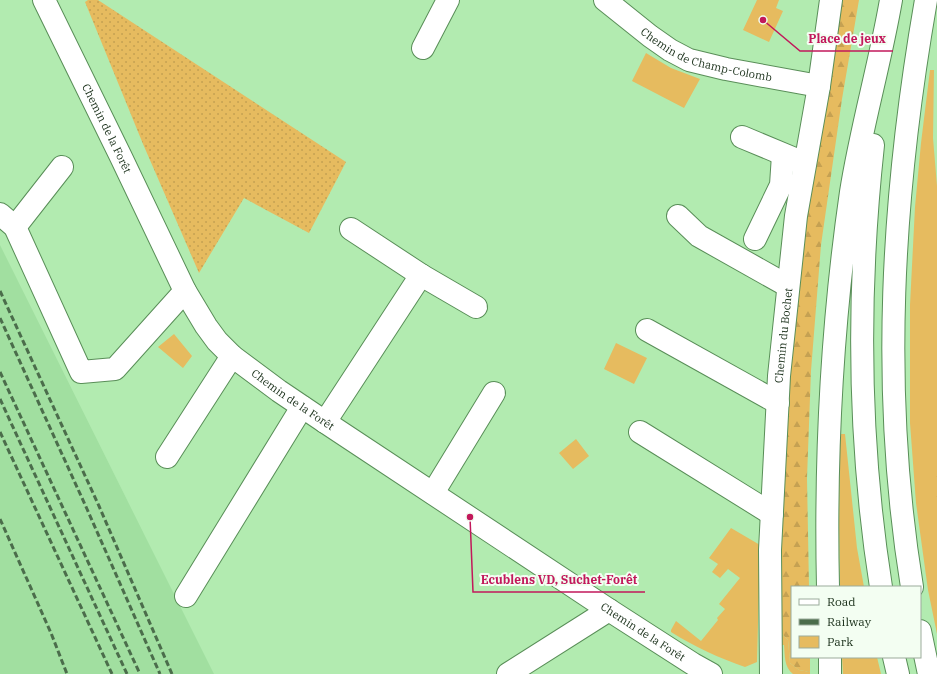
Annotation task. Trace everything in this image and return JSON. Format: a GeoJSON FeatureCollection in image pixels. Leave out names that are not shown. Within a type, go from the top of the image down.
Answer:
{"type":"FeatureCollection","features":[{"type":"Feature","properties":{"kind":"main road","name":"Chemin de la Forêt"},"geometry":{"type":"LineString","coordinates":[[44,0],[185,291],[217,341],[232,356],[302,407],[609,610],[697,671]]}},
{"type":"Feature","properties":{"kind":"main road"},"geometry":{"type":"LineString","coordinates":[[423,48],[448,0]]}},
{"type":"Feature","properties":{"kind":"main road","name":"Chemin de Champ-Colomb"},"geometry":{"type":"LineString","coordinates":[[605,0],[650,36],[670,50],[689,60],[726,69],[819,86]]}},
{"type":"Feature","properties":{"kind":"main road","name":"Chemin du Bochet"},"geometry":{"type":"LineString","coordinates":[[771,674],[770,550],[778,403],[788,286],[796,216],[819,86],[831,0]]}},
{"type":"Feature","properties":{"kind":"main road"},"geometry":{"type":"LineString","coordinates":[[828,586],[829,440],[832,365],[838,295],[852,190],[891,0]]}},
{"type":"Feature","properties":{"kind":"main road"},"geometry":{"type":"LineString","coordinates":[[912,586],[902,517],[895,437],[892,347],[893,296],[902,169],[913,81],[926,0]]}},
{"type":"Feature","properties":{"kind":"main road"},"geometry":{"type":"LineString","coordinates":[[881,586],[868,481],[864,419],[862,347],[863,295],[871,164],[886,27]]}},
{"type":"Feature","properties":{"kind":"main road"},"geometry":{"type":"LineString","coordinates":[[742,137],[805,164]]}},
{"type":"Feature","properties":{"kind":"main road"},"geometry":{"type":"LineString","coordinates":[[755,239],[780,185],[783,154]]}},
{"type":"Feature","properties":{"kind":"main road"},"geometry":{"type":"LineString","coordinates":[[62,168],[8,221],[81,372],[115,369],[185,291]]}},
{"type":"Feature","properties":{"kind":"main road"},"geometry":{"type":"LineString","coordinates":[[678,216],[699,236],[788,286]]}},
{"type":"Feature","properties":{"kind":"main road"},"geometry":{"type":"LineString","coordinates":[[351,229],[421,275],[476,307]]}},
{"type":"Feature","properties":{"kind":"main road"},"geometry":{"type":"LineString","coordinates":[[325,422],[421,275]]}},
{"type":"Feature","properties":{"kind":"main road"},"geometry":{"type":"LineString","coordinates":[[647,330],[778,403]]}},
{"type":"Feature","properties":{"kind":"main road"},"geometry":{"type":"LineString","coordinates":[[168,457],[232,356]]}},
{"type":"Feature","properties":{"kind":"main road"},"geometry":{"type":"LineString","coordinates":[[433,493],[494,393]]}},
{"type":"Feature","properties":{"kind":"main road"},"geometry":{"type":"LineString","coordinates":[[186,596],[302,407]]}},
{"type":"Feature","properties":{"kind":"main road"},"geometry":{"type":"LineString","coordinates":[[640,432],[772,514]]}},
{"type":"Feature","properties":{"kind":"main road"},"geometry":{"type":"LineString","coordinates":[[508,674],[609,610]]}},
{"type":"Feature","properties":{"kind":"main road"},"geometry":{"type":"LineString","coordinates":[[921,635],[931,671]]}},
{"type":"Feature","properties":{"kind":"main road"},"geometry":{"type":"LineString","coordinates":[[830,658],[830,674]]}},
{"type":"Feature","properties":{"kind":"shaded area"},"geometry":{"type":"Polygon","coordinates":[[[0,245],[147,540],[214,674],[0,674],[0,245]]]}},
{"type":"Feature","properties":{"kind":"green space"},"geometry":{"type":"Polygon","coordinates":[[[88,0],[98,0],[346,162],[309,233],[244,198],[199,273],[143,144],[85,2],[88,0]]]}},
{"type":"Feature","properties":{"kind":"green space"},"geometry":{"type":"Polygon","coordinates":[[[757,0],[779,0],[776,8],[783,11],[769,42],[743,30],[757,0]]]}},
{"type":"Feature","properties":{"kind":"green space"},"geometry":{"type":"Polygon","coordinates":[[[841,0],[859,0],[842,99],[821,245],[811,371],[807,478],[809,586],[791,586],[791,658],[810,658],[810,672],[799,670],[790,663],[788,640],[780,632],[784,462],[793,331],[807,215],[841,0]]]}},
{"type":"Feature","properties":{"kind":"green space"},"geometry":{"type":"Polygon","coordinates":[[[646,53],[671,68],[700,79],[684,108],[632,81],[646,53]]]}},
{"type":"Feature","properties":{"kind":"green space"},"geometry":{"type":"Polygon","coordinates":[[[930,70],[934,70],[933,138],[937,186],[937,634],[928,590],[916,503],[910,423],[910,305],[915,207],[930,70]]]}},
{"type":"Feature","properties":{"kind":"green space"},"geometry":{"type":"Polygon","coordinates":[[[174,334],[192,356],[183,368],[158,347],[174,334]]]}},
{"type":"Feature","properties":{"kind":"green space"},"geometry":{"type":"Polygon","coordinates":[[[616,343],[647,358],[634,384],[604,369],[616,343]]]}},
{"type":"Feature","properties":{"kind":"green space"},"geometry":{"type":"Polygon","coordinates":[[[840,434],[845,434],[857,548],[864,586],[840,586],[840,434]]]}},
{"type":"Feature","properties":{"kind":"green space"},"geometry":{"type":"Polygon","coordinates":[[[576,439],[589,456],[573,469],[559,453],[576,439]]]}},
{"type":"Feature","properties":{"kind":"green space"},"geometry":{"type":"Polygon","coordinates":[[[937,464],[937,503],[932,470],[937,464]]]}},
{"type":"Feature","properties":{"kind":"green space"},"geometry":{"type":"Polygon","coordinates":[[[731,528],[760,545],[757,662],[745,667],[707,652],[671,632],[676,621],[701,641],[725,609],[719,604],[740,578],[728,569],[720,578],[712,572],[718,564],[709,558],[731,528]]]}},
{"type":"Feature","properties":{"kind":"green space"},"geometry":{"type":"Polygon","coordinates":[[[780,632],[788,640],[790,663],[799,670],[810,672],[810,674],[793,674],[790,671],[786,661],[784,645],[780,645],[780,632]]]}},
{"type":"Feature","properties":{"kind":"green space"},"geometry":{"type":"Polygon","coordinates":[[[842,658],[877,658],[881,674],[843,674],[842,658]]]}},
{"type":"Feature","properties":{"kind":"railway"},"geometry":{"type":"LineString","coordinates":[[0,291],[99,506],[172,674]]}},
{"type":"Feature","properties":{"kind":"railway"},"geometry":{"type":"LineString","coordinates":[[0,318],[160,674]]}},
{"type":"Feature","properties":{"kind":"railway"},"geometry":{"type":"LineString","coordinates":[[0,372],[140,674]]}},
{"type":"Feature","properties":{"kind":"railway"},"geometry":{"type":"LineString","coordinates":[[0,399],[127,674]]}},
{"type":"Feature","properties":{"kind":"railway"},"geometry":{"type":"LineString","coordinates":[[0,432],[112,674]]}},
{"type":"Feature","properties":{"kind":"railway"},"geometry":{"type":"LineString","coordinates":[[0,519],[51,633],[67,674]]}},
{"type":"Feature","properties":{"kind":"place","name":"Place de jeux"},"geometry":{"type":"Point","coordinates":[763,20]}},
{"type":"Feature","properties":{"kind":"place","name":"Ecublens VD, Suchet-Forêt"},"geometry":{"type":"Point","coordinates":[470,517]}}]}
